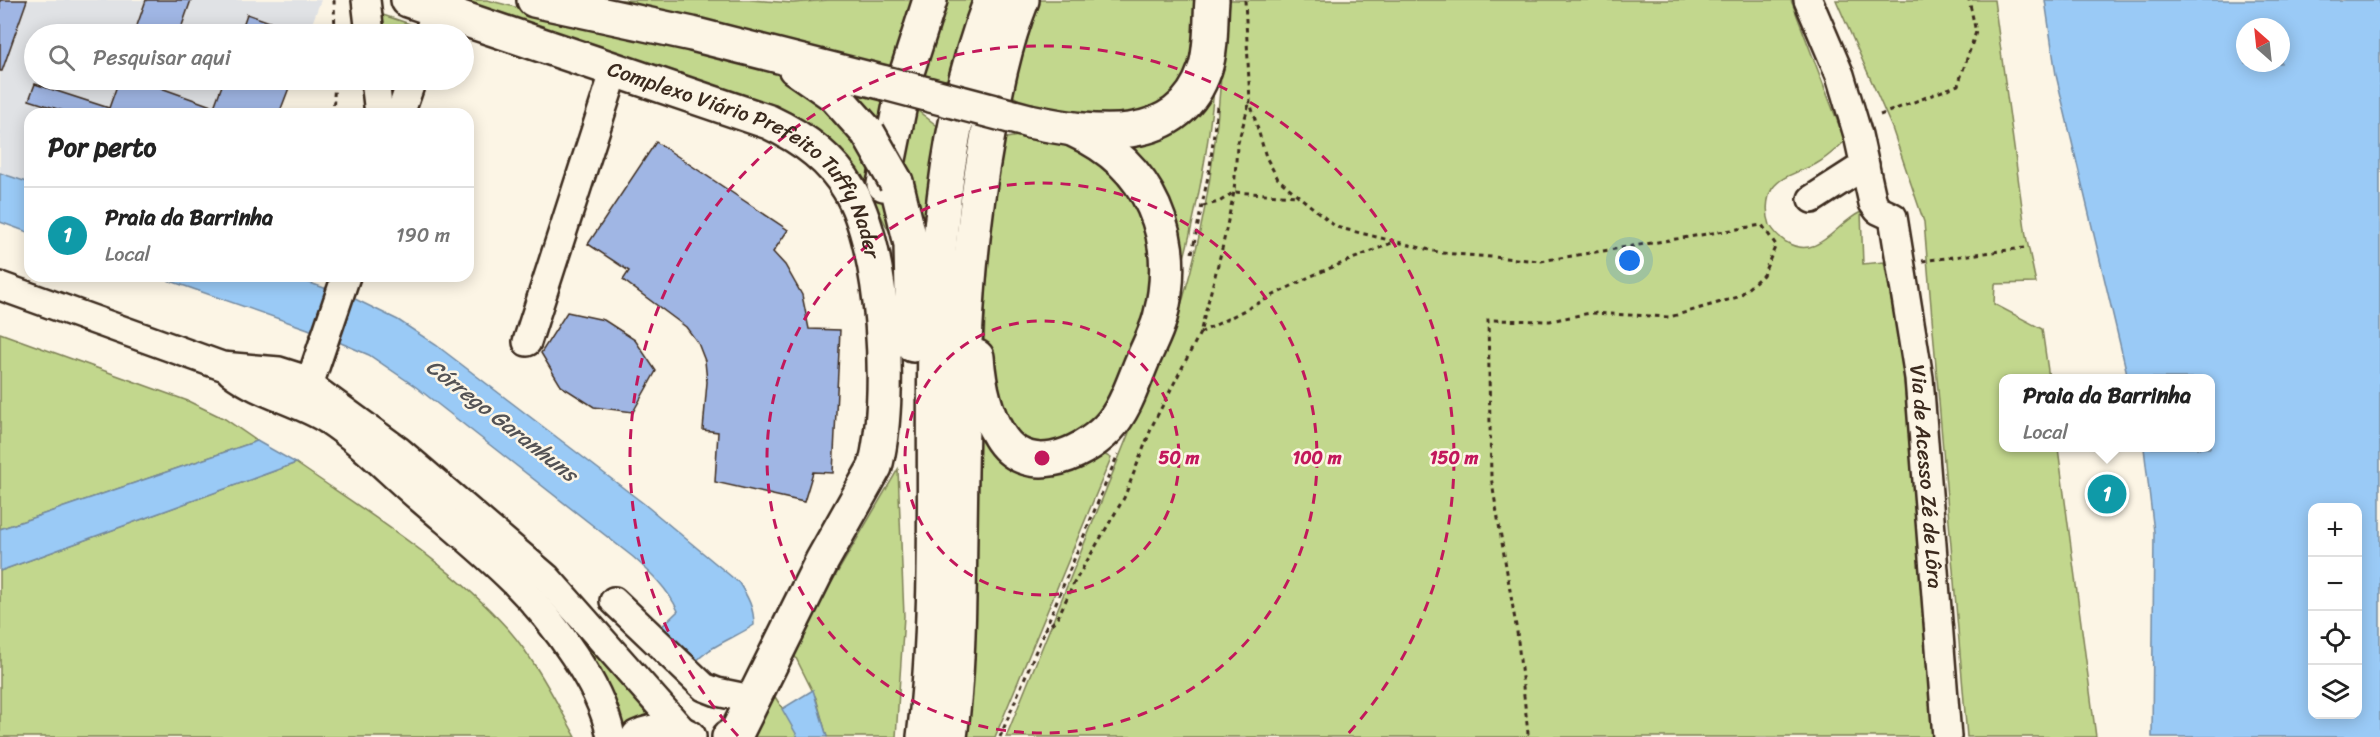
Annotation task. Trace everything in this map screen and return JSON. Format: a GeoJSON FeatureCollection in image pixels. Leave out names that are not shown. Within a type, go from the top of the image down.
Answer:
{"type":"FeatureCollection","features":[{"type":"Feature","properties":{"kind":"main road"},"geometry":{"type":"LineString","coordinates":[[534,0],[692,34],[1029,121],[1104,133],[1141,128],[1163,119],[1184,103],[1205,68],[1212,0]]}},
{"type":"Feature","properties":{"kind":"main road"},"geometry":{"type":"LineString","coordinates":[[589,0],[692,34]]}},
{"type":"Feature","properties":{"kind":"main road"},"geometry":{"type":"LineString","coordinates":[[879,288],[879,245],[887,159],[906,75],[930,0]]}},
{"type":"Feature","properties":{"kind":"main road"},"geometry":{"type":"LineString","coordinates":[[924,737],[932,635],[938,244],[949,153],[959,108],[991,0]]}},
{"type":"Feature","properties":{"kind":"main road"},"geometry":{"type":"LineString","coordinates":[[950,737],[958,638],[964,348],[972,254],[991,112],[1007,47],[1022,0]]}},
{"type":"Feature","properties":{"kind":"main road","name":"Complexo Viário Prefeito Tuffy Nader"},"geometry":{"type":"LineString","coordinates":[[428,11],[469,24]]}},
{"type":"Feature","properties":{"kind":"main road","name":"Complexo Viário Prefeito Tuffy Nader"},"geometry":{"type":"LineString","coordinates":[[474,26],[735,109],[787,131],[805,142],[837,171],[858,205],[867,231],[879,288],[884,409],[882,433],[874,470],[822,561],[733,734]]}},
{"type":"Feature","properties":{"kind":"main road"},"geometry":{"type":"LineString","coordinates":[[761,52],[818,82],[850,110],[868,133],[896,182],[908,223],[913,265],[911,737]]}},
{"type":"Feature","properties":{"kind":"main road"},"geometry":{"type":"LineString","coordinates":[[972,254],[978,366],[986,404],[1000,437],[1012,450],[1029,458],[1052,460],[1077,452],[1110,426],[1126,400],[1159,320],[1167,259],[1160,221],[1144,188],[1114,154],[1074,130]]}},
{"type":"Feature","properties":{"kind":"main road"},"geometry":{"type":"LineString","coordinates":[[638,737],[661,730],[689,737]]}},
{"type":"Feature","properties":{"kind":"street"},"geometry":{"type":"LineString","coordinates":[[366,0],[369,24]]}},
{"type":"Feature","properties":{"kind":"street"},"geometry":{"type":"LineString","coordinates":[[1808,0],[1840,75],[1865,165],[1812,199]]}},
{"type":"Feature","properties":{"kind":"street"},"geometry":{"type":"LineString","coordinates":[[527,342],[615,70]]}},
{"type":"Feature","properties":{"kind":"street"},"geometry":{"type":"LineString","coordinates":[[376,90],[378,108]]}},
{"type":"Feature","properties":{"kind":"street"},"geometry":{"type":"LineString","coordinates":[[402,108],[408,90]]}},
{"type":"Feature","properties":{"kind":"street","name":"Via de Acesso Zé de Lôra"},"geometry":{"type":"LineString","coordinates":[[1865,165],[1873,203],[1878,210],[1893,217],[1899,264],[1912,321],[1919,378],[1947,737]]}},
{"type":"Feature","properties":{"kind":"street"},"geometry":{"type":"LineString","coordinates":[[309,385],[343,282]]}},
{"type":"Feature","properties":{"kind":"street"},"geometry":{"type":"LineString","coordinates":[[0,286],[222,366],[246,382],[306,407],[345,432],[497,562],[536,602],[587,674],[602,704],[611,737]]}},
{"type":"Feature","properties":{"kind":"street"},"geometry":{"type":"LineString","coordinates":[[222,366],[279,371],[298,377],[399,451],[547,578],[689,737]]}},
{"type":"Feature","properties":{"kind":"street"},"geometry":{"type":"LineString","coordinates":[[614,601],[704,687],[751,699]]}},
{"type":"Feature","properties":{"kind":"path"},"geometry":{"type":"LineString","coordinates":[[334,0],[335,24]]}},
{"type":"Feature","properties":{"kind":"path"},"geometry":{"type":"LineString","coordinates":[[1245,0],[1250,102],[1266,157],[1278,179],[1336,226],[1442,253],[1541,261],[1762,225],[1776,244],[1763,275],[1738,297],[1670,317],[1590,313],[1550,321],[1488,320],[1491,477],[1517,632],[1528,734],[1525,737]]}},
{"type":"Feature","properties":{"kind":"path"},"geometry":{"type":"LineString","coordinates":[[1880,115],[1958,85],[1976,32],[1969,0]]}},
{"type":"Feature","properties":{"kind":"path"},"geometry":{"type":"LineString","coordinates":[[333,108],[334,90]]}},
{"type":"Feature","properties":{"kind":"path"},"geometry":{"type":"LineString","coordinates":[[1043,631],[1057,619],[1074,584],[1124,498],[1153,424],[1200,333],[1234,192],[1237,146],[1250,102]]}},
{"type":"Feature","properties":{"kind":"path"},"geometry":{"type":"LineString","coordinates":[[1203,206],[1220,202],[1234,192],[1298,197]]}},
{"type":"Feature","properties":{"kind":"path"},"geometry":{"type":"LineString","coordinates":[[1200,333],[1311,276],[1395,241]]}},
{"type":"Feature","properties":{"kind":"path"},"geometry":{"type":"LineString","coordinates":[[1899,264],[2024,248]]}},
{"type":"Feature","properties":{"kind":"shaded area"},"geometry":{"type":"Polygon","coordinates":[[[0,0],[321,0],[312,24],[24,24],[24,90],[288,90],[281,108],[24,108],[24,181],[0,173],[0,0]]]}},
{"type":"Feature","properties":{"kind":"green space"},"geometry":{"type":"Polygon","coordinates":[[[445,0],[487,0],[914,108],[940,128],[922,238],[895,243],[873,200],[859,180],[766,104],[445,0]]]}},
{"type":"Feature","properties":{"kind":"green space"},"geometry":{"type":"Polygon","coordinates":[[[619,0],[750,0],[793,3],[828,0],[975,0],[951,79],[918,83],[619,0]]]}},
{"type":"Feature","properties":{"kind":"green space"},"geometry":{"type":"Polygon","coordinates":[[[1039,0],[1202,0],[1197,66],[1146,119],[1034,109],[1011,95],[1039,0]]]}},
{"type":"Feature","properties":{"kind":"green space"},"geometry":{"type":"Polygon","coordinates":[[[1225,0],[1791,0],[1845,141],[1820,162],[1776,184],[1769,197],[1768,216],[1770,225],[1783,240],[1797,247],[1808,247],[1826,239],[1861,212],[1863,264],[1884,262],[1902,356],[1936,737],[1006,737],[1183,299],[1202,224],[1214,151],[1225,0]]]}},
{"type":"Feature","properties":{"kind":"green space"},"geometry":{"type":"Polygon","coordinates":[[[1836,0],[1994,0],[2026,236],[2036,283],[1995,284],[1994,304],[2042,329],[2048,374],[1999,374],[1999,452],[2059,452],[2096,737],[1967,737],[1924,222],[1892,128],[1836,0]]]}},
{"type":"Feature","properties":{"kind":"green space"},"geometry":{"type":"Polygon","coordinates":[[[380,14],[410,24],[382,24],[380,14]]]}},
{"type":"Feature","properties":{"kind":"green space"},"geometry":{"type":"Polygon","coordinates":[[[1217,54],[1206,152],[1187,248],[1169,312],[1123,146],[1217,54]]]}},
{"type":"Feature","properties":{"kind":"green space"},"geometry":{"type":"Polygon","coordinates":[[[1031,134],[1070,140],[1132,186],[1159,278],[1115,403],[1055,451],[1014,438],[984,347],[988,215],[1000,139],[1031,134]]]}},
{"type":"Feature","properties":{"kind":"green space"},"geometry":{"type":"Polygon","coordinates":[[[0,333],[188,401],[225,419],[257,441],[0,529],[0,333]]]}},
{"type":"Feature","properties":{"kind":"green space"},"geometry":{"type":"Polygon","coordinates":[[[976,427],[988,440],[1102,453],[1111,458],[995,737],[968,737],[974,652],[976,427]]]}},
{"type":"Feature","properties":{"kind":"green space"},"geometry":{"type":"Polygon","coordinates":[[[296,463],[434,560],[485,605],[508,629],[527,654],[576,737],[0,737],[0,571],[296,463]]]}},
{"type":"Feature","properties":{"kind":"green space"},"geometry":{"type":"Polygon","coordinates":[[[898,469],[904,616],[896,737],[827,737],[816,698],[792,650],[898,469]]]}},
{"type":"Feature","properties":{"kind":"green space"},"geometry":{"type":"Polygon","coordinates":[[[512,560],[656,714],[621,735],[592,666],[512,560]]]}},
{"type":"Feature","properties":{"kind":"green space"},"geometry":{"type":"Polygon","coordinates":[[[770,689],[797,731],[798,737],[745,737],[770,689]]]}},
{"type":"Feature","properties":{"kind":"water"},"geometry":{"type":"Polygon","coordinates":[[[2045,0],[2380,0],[2380,737],[2152,737],[2154,532],[2144,452],[2215,452],[2215,374],[2127,374],[2056,75],[2045,0]]]}},
{"type":"Feature","properties":{"kind":"water"},"geometry":{"type":"Polygon","coordinates":[[[0,173],[24,181],[24,231],[0,222],[0,173]]]}},
{"type":"Feature","properties":{"kind":"water","name":"Córrego Garanhuns"},"geometry":{"type":"Polygon","coordinates":[[[173,282],[307,282],[353,298],[398,320],[436,345],[643,503],[739,583],[750,603],[754,625],[714,647],[694,664],[659,629],[678,611],[664,588],[633,557],[416,387],[369,355],[308,329],[173,282]]]}},
{"type":"Feature","properties":{"kind":"water"},"geometry":{"type":"Polygon","coordinates":[[[257,441],[296,463],[0,571],[0,529],[257,441]]]}},
{"type":"Feature","properties":{"kind":"water"},"geometry":{"type":"Polygon","coordinates":[[[813,690],[827,737],[798,737],[782,709],[813,690]]]}},
{"type":"Feature","properties":{"kind":"building"},"geometry":{"type":"Polygon","coordinates":[[[0,0],[27,0],[2,71],[0,71],[0,0]]]}},
{"type":"Feature","properties":{"kind":"building"},"geometry":{"type":"Polygon","coordinates":[[[146,0],[191,0],[183,24],[138,24],[146,0]]]}},
{"type":"Feature","properties":{"kind":"building"},"geometry":{"type":"Polygon","coordinates":[[[247,14],[275,24],[244,24],[247,14]]]}},
{"type":"Feature","properties":{"kind":"building"},"geometry":{"type":"Polygon","coordinates":[[[33,90],[54,90],[109,108],[54,108],[29,100],[33,90]]]}},
{"type":"Feature","properties":{"kind":"building"},"geometry":{"type":"Polygon","coordinates":[[[115,90],[167,90],[214,107],[220,90],[288,90],[281,108],[109,108],[115,90]]]}},
{"type":"Feature","properties":{"kind":"building"},"geometry":{"type":"Polygon","coordinates":[[[656,142],[788,230],[773,252],[785,265],[802,295],[809,329],[840,330],[833,473],[813,472],[804,502],[715,482],[718,432],[703,430],[707,382],[705,361],[698,343],[686,327],[623,280],[629,271],[588,244],[656,142]]]}},
{"type":"Feature","properties":{"kind":"building"},"geometry":{"type":"Polygon","coordinates":[[[567,312],[604,320],[635,340],[656,371],[633,412],[594,407],[561,386],[541,353],[567,312]]]}},
{"type":"Feature","properties":{"kind":"place","name":"Praia da Barrinha"},"geometry":{"type":"Point","coordinates":[2107,494]}}]}
